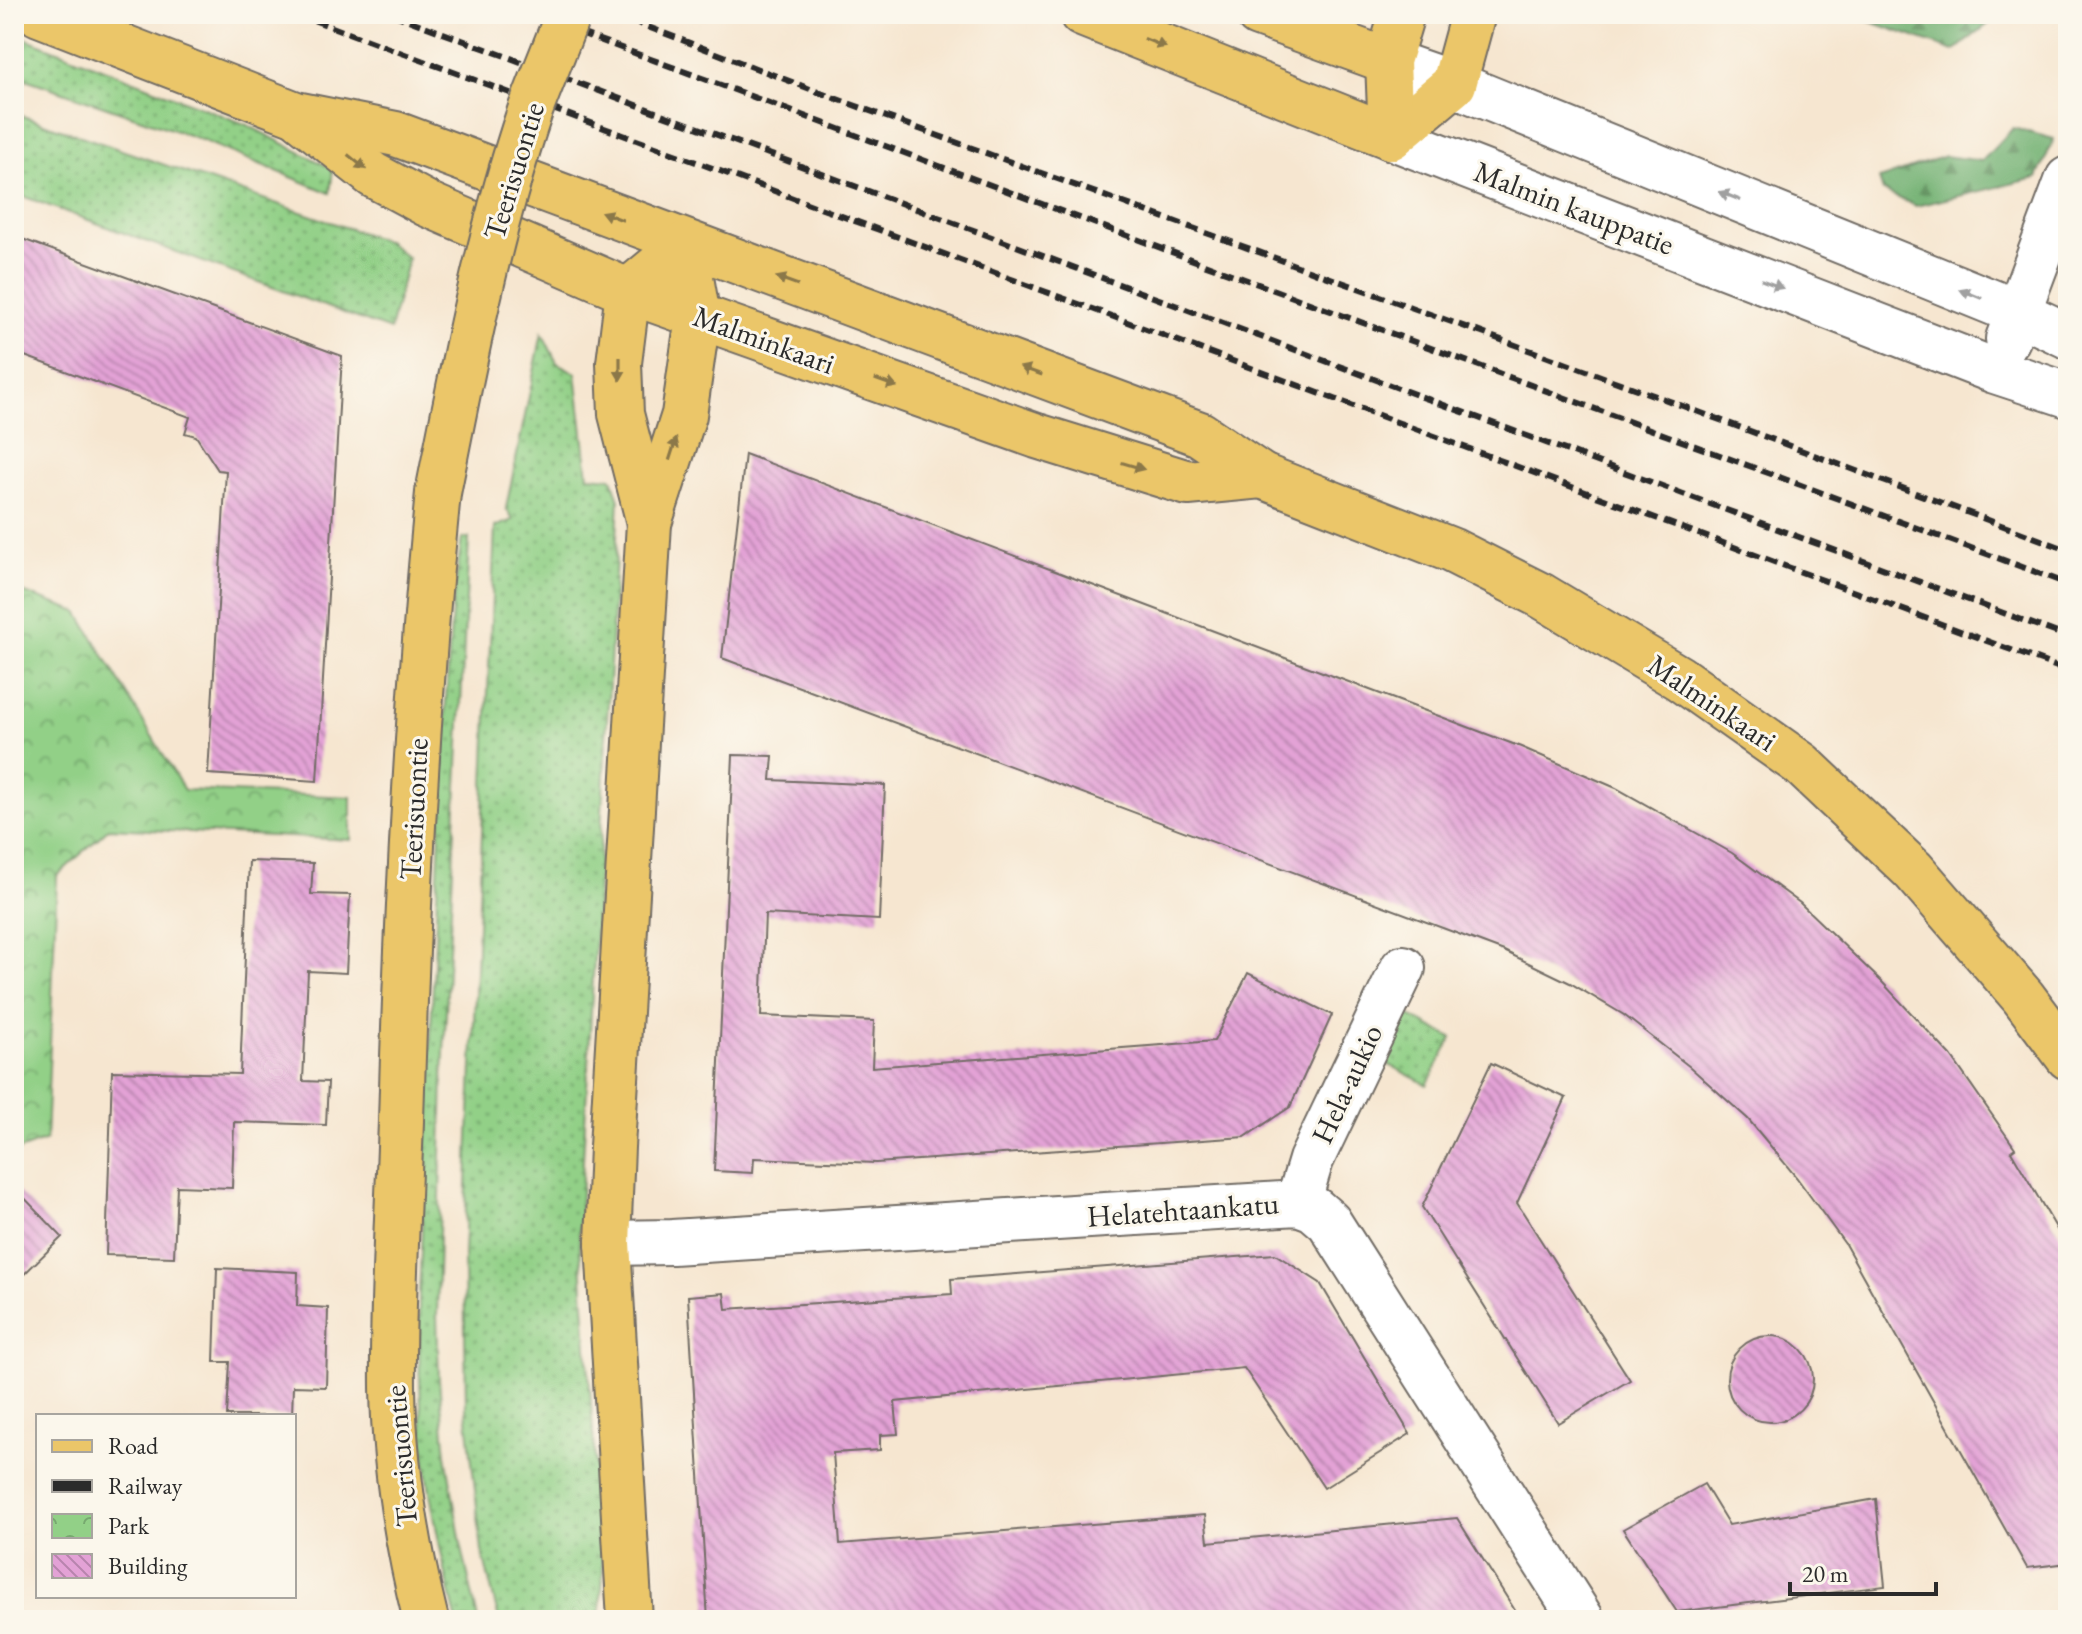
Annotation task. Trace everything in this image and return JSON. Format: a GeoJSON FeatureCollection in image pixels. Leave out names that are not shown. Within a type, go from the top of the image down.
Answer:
{"type":"FeatureCollection","features":[{"type":"Feature","properties":{"kind":"main road","name":"Malminkaari"},"geometry":{"type":"LineString","coordinates":[[39,14],[296,114],[396,134],[1200,434],[1262,476],[1451,550],[1542,596],[1679,678],[1801,764],[1913,870],[2023,997],[2068,1057]]}},
{"type":"Feature","properties":{"kind":"main road","name":"Teerisuontie"},"geometry":{"type":"LineString","coordinates":[[426,1620],[415,1578],[398,1470],[393,1388],[407,954],[422,652],[438,493],[468,339],[498,217],[530,111],[568,14]]}},
{"type":"Feature","properties":{"kind":"main road","name":"Malmin kauppatie"},"geometry":{"type":"LineString","coordinates":[[1082,14],[1391,137]]}},
{"type":"Feature","properties":{"kind":"main road"},"geometry":{"type":"LineString","coordinates":[[1258,14],[1388,61]]}},
{"type":"Feature","properties":{"kind":"main road"},"geometry":{"type":"LineString","coordinates":[[1391,137],[1388,61],[1402,14]]}},
{"type":"Feature","properties":{"kind":"main road"},"geometry":{"type":"LineString","coordinates":[[1391,137],[1454,84],[1473,14]]}},
{"type":"Feature","properties":{"kind":"main road","name":"Malminkaari"},"geometry":{"type":"LineString","coordinates":[[296,114],[373,175],[427,204],[628,291],[1037,436],[1188,483],[1262,476]]}},
{"type":"Feature","properties":{"kind":"main road"},"geometry":{"type":"LineString","coordinates":[[630,1620],[608,1243],[649,523],[684,415],[698,317],[685,244],[628,291],[619,363],[621,414],[649,523]]}},
{"type":"Feature","properties":{"kind":"street"},"geometry":{"type":"LineString","coordinates":[[1388,61],[1454,84],[2019,313],[2068,336]]}},
{"type":"Feature","properties":{"kind":"street","name":"Malmin kauppatie"},"geometry":{"type":"LineString","coordinates":[[1391,137],[1995,371],[2068,395]]}},
{"type":"Feature","properties":{"kind":"street"},"geometry":{"type":"LineString","coordinates":[[1995,371],[2068,179]]}},
{"type":"Feature","properties":{"kind":"street","name":"Hela-aukio"},"geometry":{"type":"LineString","coordinates":[[1298,1203],[1311,1160],[1403,968]]}},
{"type":"Feature","properties":{"kind":"street","name":"Helatehtaankatu"},"geometry":{"type":"LineString","coordinates":[[608,1243],[672,1242],[1298,1203],[1314,1209],[1329,1222],[1582,1620]]}},
{"type":"Feature","properties":{"kind":"green space"},"geometry":{"type":"Polygon","coordinates":[[[1848,14],[2001,14],[1954,51],[1848,14]]]}},
{"type":"Feature","properties":{"kind":"green space"},"geometry":{"type":"Polygon","coordinates":[[[14,34],[247,125],[333,169],[330,193],[194,137],[14,75],[14,34]]]}},
{"type":"Feature","properties":{"kind":"green space"},"geometry":{"type":"Polygon","coordinates":[[[14,113],[388,242],[408,258],[390,330],[14,193],[14,113]]]}},
{"type":"Feature","properties":{"kind":"green space"},"geometry":{"type":"Polygon","coordinates":[[[2013,128],[2054,139],[2037,178],[1916,206],[1883,191],[1879,179],[1945,156],[1982,161],[2013,128]]]}},
{"type":"Feature","properties":{"kind":"green space"},"geometry":{"type":"Polygon","coordinates":[[[542,333],[557,363],[576,373],[588,476],[612,478],[619,500],[579,1233],[603,1575],[599,1620],[499,1620],[482,1551],[466,1410],[464,1254],[495,527],[513,520],[506,508],[542,333]]]}},
{"type":"Feature","properties":{"kind":"green space"},"geometry":{"type":"Polygon","coordinates":[[[462,538],[469,538],[443,1074],[437,1315],[446,1455],[478,1620],[457,1620],[447,1577],[425,1455],[419,1355],[419,1295],[446,700],[452,610],[462,538]]]}},
{"type":"Feature","properties":{"kind":"green space"},"geometry":{"type":"Polygon","coordinates":[[[14,589],[78,612],[184,790],[351,797],[351,840],[109,828],[57,876],[46,1140],[14,1152],[14,589]]]}},
{"type":"Feature","properties":{"kind":"green space"},"geometry":{"type":"Polygon","coordinates":[[[1404,1013],[1452,1038],[1427,1085],[1380,1060],[1404,1013]]]}},
{"type":"Feature","properties":{"kind":"building"},"geometry":{"type":"Polygon","coordinates":[[[14,236],[342,356],[317,781],[208,774],[226,471],[218,470],[196,436],[185,433],[190,417],[14,352],[14,236]]]}},
{"type":"Feature","properties":{"kind":"building"},"geometry":{"type":"Polygon","coordinates":[[[745,454],[1521,747],[1616,788],[1732,853],[1800,903],[1883,983],[1951,1056],[2015,1148],[2011,1151],[2068,1248],[2068,1563],[2027,1568],[1845,1244],[1797,1178],[1748,1119],[1690,1067],[1624,1015],[1570,983],[1504,951],[722,658],[745,454]]]}},
{"type":"Feature","properties":{"kind":"building"},"geometry":{"type":"Polygon","coordinates":[[[733,755],[773,756],[771,780],[885,785],[879,920],[765,914],[761,1016],[874,1021],[872,1067],[1214,1041],[1248,973],[1332,1015],[1290,1107],[1245,1137],[876,1163],[754,1158],[753,1173],[714,1171],[733,755]]]}},
{"type":"Feature","properties":{"kind":"building"},"geometry":{"type":"Polygon","coordinates":[[[249,861],[313,863],[311,894],[350,895],[346,973],[308,971],[303,1081],[328,1082],[326,1125],[234,1122],[232,1188],[177,1186],[174,1257],[106,1255],[112,1071],[240,1074],[249,861]]]}},
{"type":"Feature","properties":{"kind":"building"},"geometry":{"type":"Polygon","coordinates":[[[1491,1063],[1566,1098],[1517,1203],[1630,1380],[1558,1423],[1422,1207],[1491,1063]]]}},
{"type":"Feature","properties":{"kind":"building"},"geometry":{"type":"Polygon","coordinates":[[[14,1187],[62,1237],[14,1284],[14,1187]]]}},
{"type":"Feature","properties":{"kind":"building"},"geometry":{"type":"Polygon","coordinates":[[[1275,1254],[1320,1283],[1410,1434],[1324,1488],[1244,1368],[895,1402],[898,1434],[880,1435],[880,1450],[833,1453],[840,1544],[1205,1515],[1208,1542],[1457,1518],[1521,1620],[708,1620],[688,1296],[724,1293],[726,1309],[952,1294],[951,1279],[1275,1254]]]}},
{"type":"Feature","properties":{"kind":"building"},"geometry":{"type":"Polygon","coordinates":[[[217,1268],[298,1272],[297,1306],[328,1308],[326,1387],[293,1386],[292,1414],[227,1414],[230,1362],[214,1362],[217,1268]]]}},
{"type":"Feature","properties":{"kind":"building"},"geometry":{"type":"Polygon","coordinates":[[[1770,1336],[1794,1343],[1806,1355],[1813,1379],[1806,1403],[1794,1415],[1770,1422],[1746,1415],[1734,1403],[1727,1379],[1734,1355],[1746,1343],[1770,1336]]]}},
{"type":"Feature","properties":{"kind":"building"},"geometry":{"type":"Polygon","coordinates":[[[1704,1484],[1729,1525],[1876,1499],[1885,1586],[1677,1612],[1623,1529],[1704,1484]]]}},
{"type":"Feature","properties":{"kind":"railway"},"geometry":{"type":"LineString","coordinates":[[297,14],[2068,671]]}},
{"type":"Feature","properties":{"kind":"railway"},"geometry":{"type":"LineString","coordinates":[[392,14],[2068,637]]}},
{"type":"Feature","properties":{"kind":"railway"},"geometry":{"type":"LineString","coordinates":[[529,14],[2068,584]]}},
{"type":"Feature","properties":{"kind":"railway"},"geometry":{"type":"LineString","coordinates":[[614,14],[826,95],[1664,399],[2068,550]]}}]}
